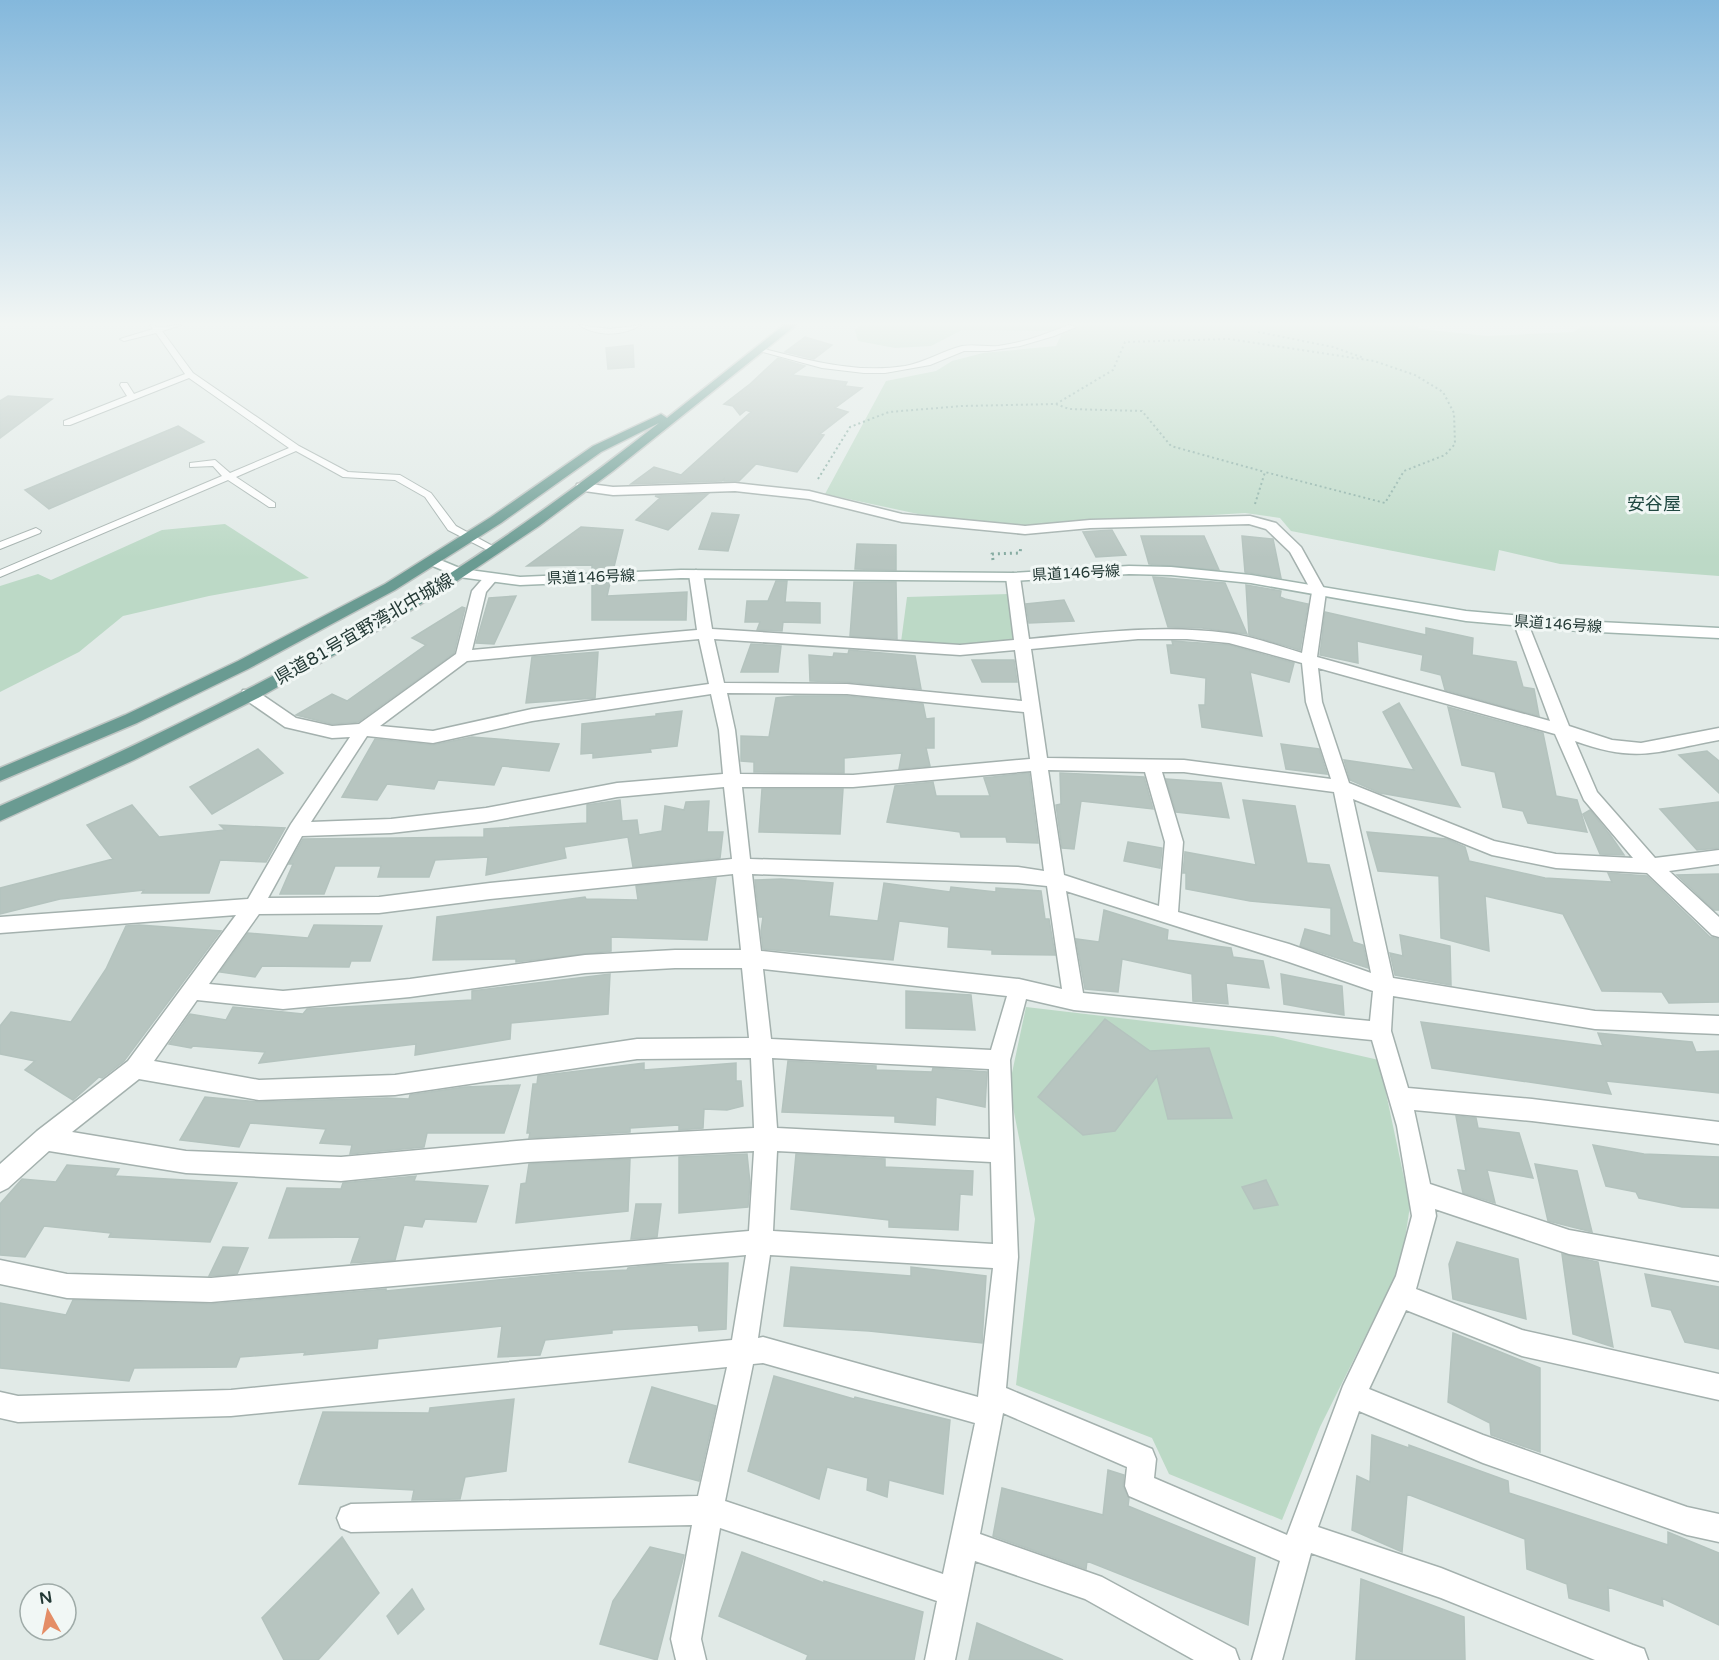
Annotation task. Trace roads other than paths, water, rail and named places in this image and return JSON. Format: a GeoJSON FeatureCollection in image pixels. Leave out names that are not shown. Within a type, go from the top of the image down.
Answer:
{"type":"FeatureCollection","features":[{"type":"Feature","properties":{"kind":"main road","name":"県道81号宜野湾北中城線"},"geometry":{"type":"LineString","coordinates":[[0,775],[131,719],[243,665],[433,561],[597,449],[694,402]]}},
{"type":"Feature","properties":{"kind":"main road","name":"県道81号宜野湾北中城線"},"geometry":{"type":"LineString","coordinates":[[0,814],[140,751],[249,694],[415,602],[495,550],[696,402]]}},
{"type":"Feature","properties":{"kind":"street"},"geometry":{"type":"LineString","coordinates":[[582,487],[613,491],[735,488],[809,495],[902,518],[1025,530],[1090,524],[1250,520],[1270,526],[1296,550],[1319,592],[1309,660],[1314,702],[1341,787],[1384,986],[1380,1031],[1408,1126],[1424,1216],[1408,1278],[1352,1395],[1298,1544],[1267,1660]]}},
{"type":"Feature","properties":{"kind":"street","name":"県道146号線"},"geometry":{"type":"LineString","coordinates":[[433,561],[459,573],[520,580],[696,574],[1013,577],[1129,570],[1171,571],[1251,579],[1466,616],[1719,633]]}},
{"type":"Feature","properties":{"kind":"street"},"geometry":{"type":"LineString","coordinates":[[691,1660],[686,1639],[709,1509],[743,1351],[760,1242],[766,1139],[761,1048],[730,780],[727,730],[705,634],[696,574]]}},
{"type":"Feature","properties":{"kind":"street"},"geometry":{"type":"LineString","coordinates":[[1013,577],[1074,1001]]}},
{"type":"Feature","properties":{"kind":"street"},"geometry":{"type":"LineString","coordinates":[[464,656],[479,591],[491,578]]}},
{"type":"Feature","properties":{"kind":"street"},"geometry":{"type":"LineString","coordinates":[[1520,621],[1590,795],[1651,866],[1719,929]]}},
{"type":"Feature","properties":{"kind":"street"},"geometry":{"type":"LineString","coordinates":[[0,1180],[45,1139],[136,1068],[254,906],[297,829],[363,730],[464,656],[705,634],[960,650],[1138,634],[1187,634],[1229,638],[1562,730],[1598,743],[1632,749],[1663,746],[1719,734]]}},
{"type":"Feature","properties":{"kind":"street"},"geometry":{"type":"LineString","coordinates":[[249,694],[291,723],[333,732],[363,730],[433,737],[532,715],[718,688],[847,689],[1031,707]]}},
{"type":"Feature","properties":{"kind":"street"},"geometry":{"type":"LineString","coordinates":[[297,829],[391,826],[486,815],[617,790],[730,780],[853,781],[1039,764],[1184,766],[1341,787],[1492,848],[1556,861],[1651,866],[1719,857]]}},
{"type":"Feature","properties":{"kind":"street"},"geometry":{"type":"LineString","coordinates":[[1152,766],[1174,842],[1168,918]]}},
{"type":"Feature","properties":{"kind":"street"},"geometry":{"type":"LineString","coordinates":[[0,925],[254,906],[379,905],[490,891],[741,866],[1018,874],[1055,880],[1168,918],[1289,953],[1384,986],[1595,1020],[1719,1025]]}},
{"type":"Feature","properties":{"kind":"street"},"geometry":{"type":"LineString","coordinates":[[194,991],[283,1000],[410,988],[585,964],[675,959],[751,959],[1019,988],[1074,1001],[1380,1031]]}},
{"type":"Feature","properties":{"kind":"street"},"geometry":{"type":"LineString","coordinates":[[940,1660],[991,1405],[1006,1257],[999,1060],[1019,988]]}},
{"type":"Feature","properties":{"kind":"street"},"geometry":{"type":"LineString","coordinates":[[136,1068],[259,1090],[395,1085],[637,1049],[761,1048],[999,1060]]}},
{"type":"Feature","properties":{"kind":"street"},"geometry":{"type":"LineString","coordinates":[[1400,1098],[1532,1110],[1719,1133]]}},
{"type":"Feature","properties":{"kind":"street"},"geometry":{"type":"LineString","coordinates":[[45,1139],[186,1162],[341,1169],[528,1151],[766,1139],[1003,1150]]}},
{"type":"Feature","properties":{"kind":"street"},"geometry":{"type":"LineString","coordinates":[[1419,1192],[1569,1242],[1719,1269]]}},
{"type":"Feature","properties":{"kind":"street"},"geometry":{"type":"LineString","coordinates":[[0,1272],[67,1286],[211,1290],[760,1242],[1006,1257]]}},
{"type":"Feature","properties":{"kind":"street"},"geometry":{"type":"LineString","coordinates":[[1400,1294],[1522,1342],[1719,1387]]}},
{"type":"Feature","properties":{"kind":"street"},"geometry":{"type":"LineString","coordinates":[[0,1405],[18,1409],[231,1402],[764,1350],[991,1405],[1142,1460],[1139,1486],[1298,1544],[1441,1583],[1633,1660]]}},
{"type":"Feature","properties":{"kind":"street"},"geometry":{"type":"LineString","coordinates":[[1352,1395],[1483,1449],[1687,1521],[1719,1528]]}},
{"type":"Feature","properties":{"kind":"street"},"geometry":{"type":"LineString","coordinates":[[351,1518],[709,1509],[954,1592]]}},
{"type":"Feature","properties":{"kind":"street"},"geometry":{"type":"LineString","coordinates":[[963,1542],[1092,1587],[1224,1660]]}},
{"type":"Feature","properties":{"kind":"lane"},"geometry":{"type":"LineString","coordinates":[[67,423],[118,402]]}},
{"type":"Feature","properties":{"kind":"lane"},"geometry":{"type":"LineString","coordinates":[[230,402],[296,448],[346,475],[397,477],[428,495],[452,528],[495,550]]}},
{"type":"Feature","properties":{"kind":"lane"},"geometry":{"type":"LineString","coordinates":[[1,569],[296,448]]}},
{"type":"Feature","properties":{"kind":"lane"},"geometry":{"type":"LineString","coordinates":[[193,465],[215,463],[228,476],[272,505]]}},
{"type":"Feature","properties":{"kind":"lane"},"geometry":{"type":"LineString","coordinates":[[0,546],[36,531]]}},
{"type":"Feature","properties":{"kind":"district","name":"安谷屋"},"geometry":{"type":"Point","coordinates":[1654,504]}}]}
